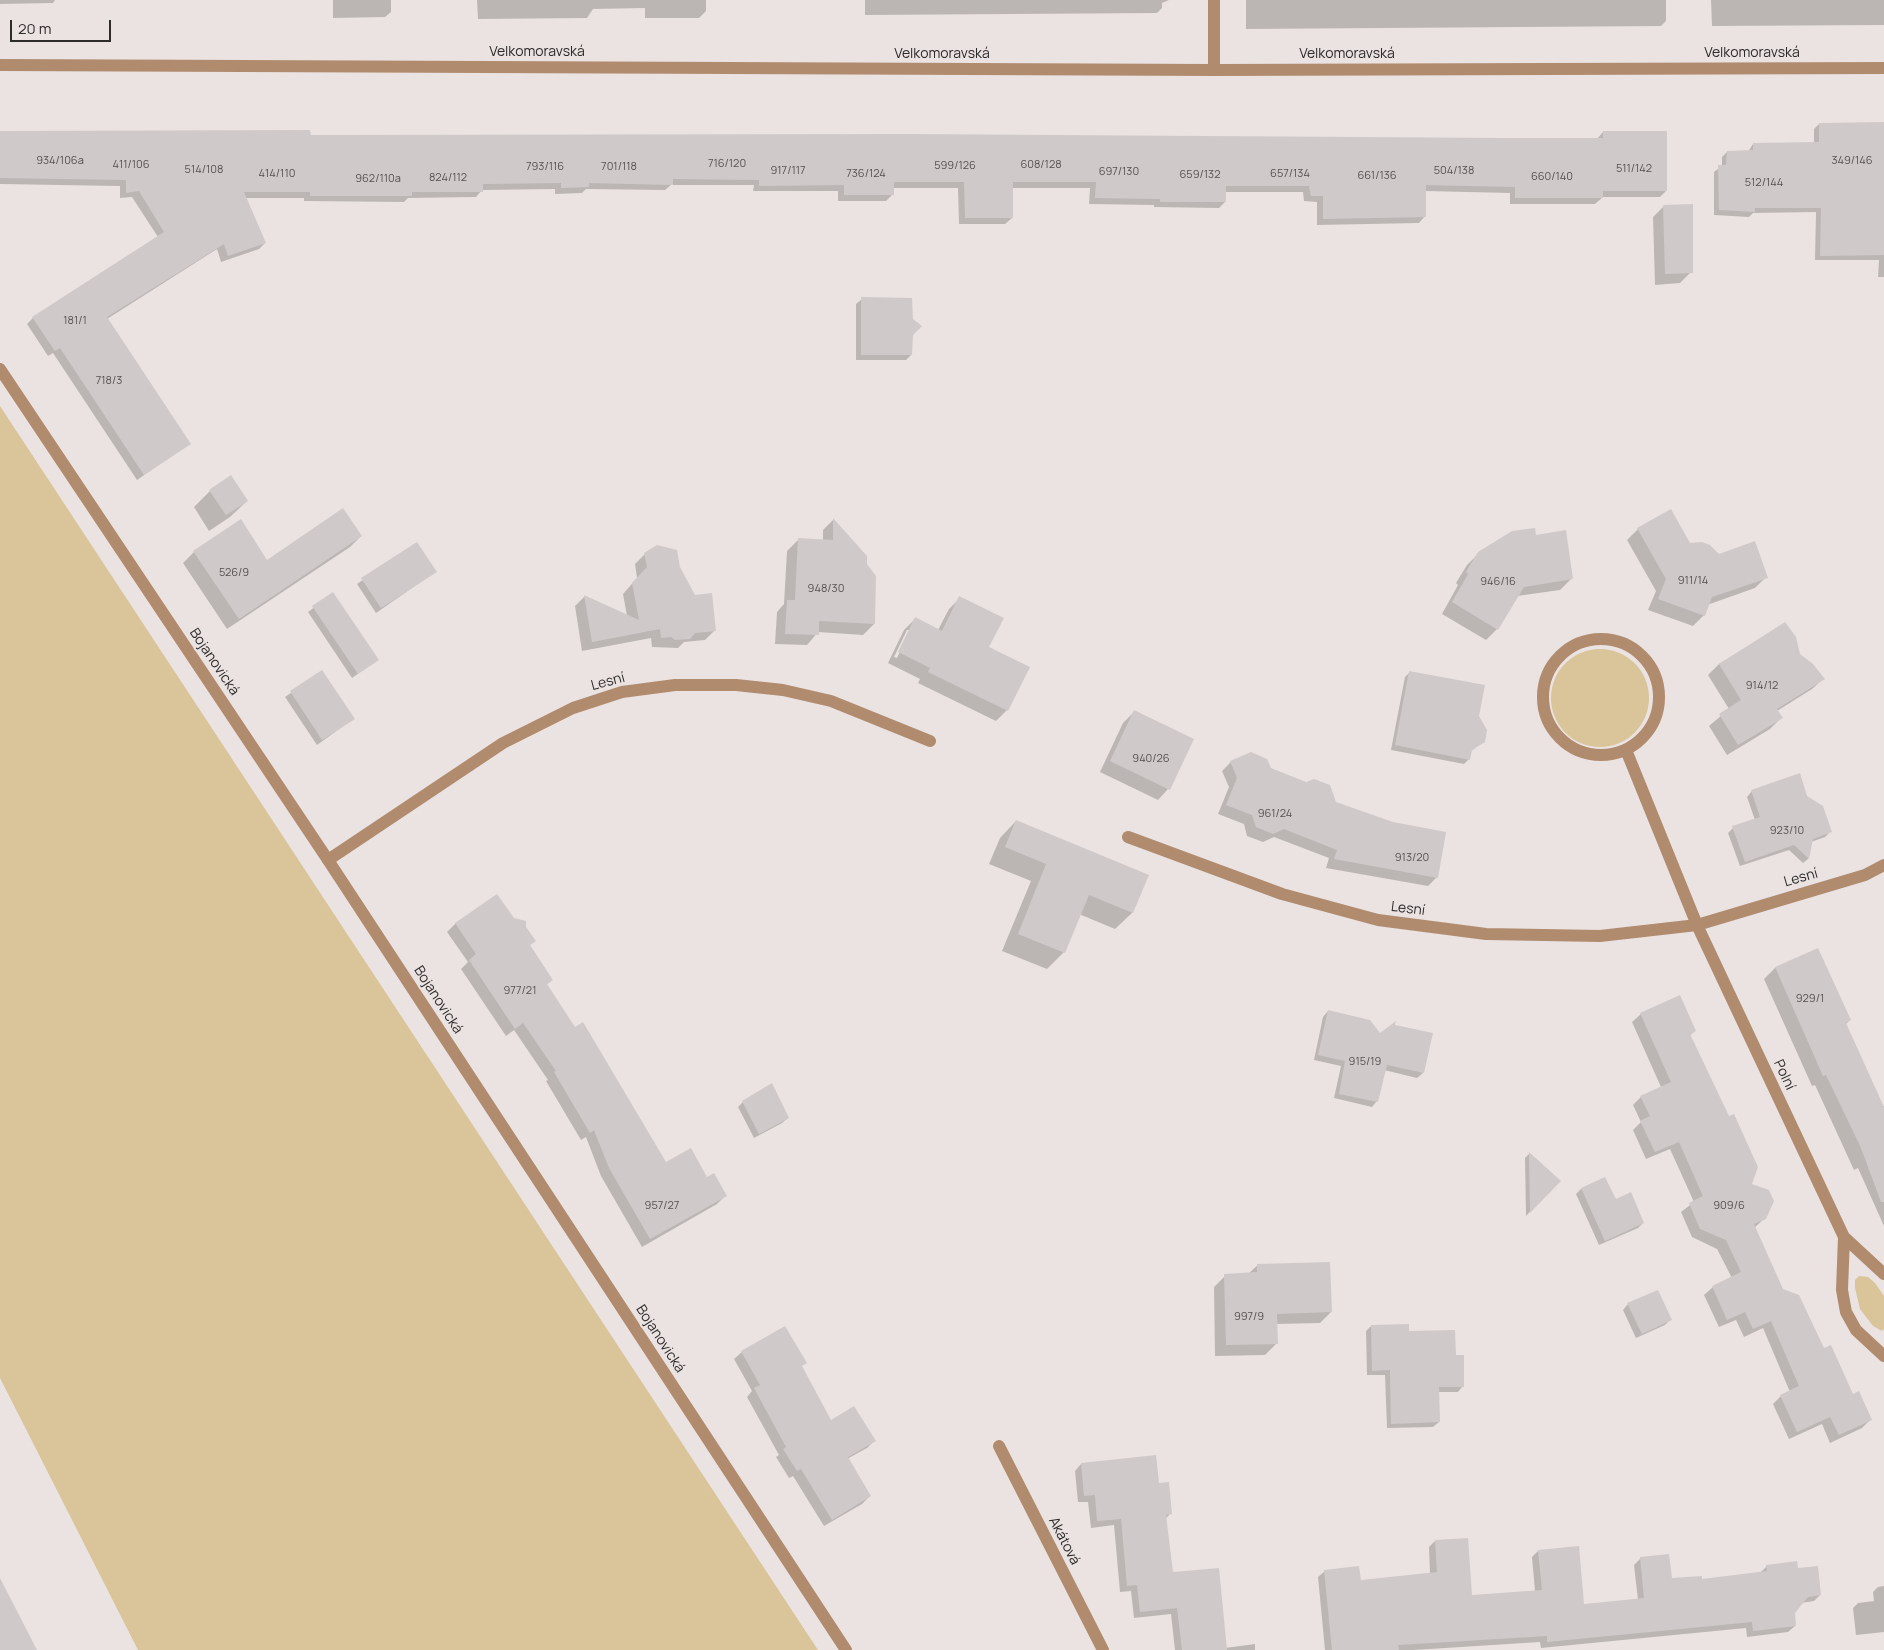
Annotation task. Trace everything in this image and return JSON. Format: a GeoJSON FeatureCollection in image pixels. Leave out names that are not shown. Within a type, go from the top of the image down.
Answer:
{"type":"FeatureCollection","features":[{"type":"Feature","properties":{"kind":"street"},"geometry":{"type":"LineString","coordinates":[[1214,0],[1214,70]]}},
{"type":"Feature","properties":{"kind":"street","name":"Velkomoravská"},"geometry":{"type":"LineString","coordinates":[[0,65],[1214,70],[1884,68]]}},
{"type":"Feature","properties":{"kind":"street","name":"Bojanovická"},"geometry":{"type":"LineString","coordinates":[[0,369],[328,860],[846,1650]]}},
{"type":"Feature","properties":{"kind":"street"},"geometry":{"type":"LineString","coordinates":[[1608,638],[1633,648],[1648,661],[1657,680],[1660,699],[1656,720],[1643,738],[1626,750],[1604,756],[1584,753],[1571,747],[1555,734],[1546,716],[1542,696],[1547,672],[1559,655],[1576,644],[1587,640],[1608,638]]}},
{"type":"Feature","properties":{"kind":"street","name":"Lesní"},"geometry":{"type":"LineString","coordinates":[[328,860],[503,743],[573,708],[622,692],[675,685],[736,685],[783,690],[832,701],[930,741]]}},
{"type":"Feature","properties":{"kind":"street"},"geometry":{"type":"LineString","coordinates":[[1626,750],[1697,925]]}},
{"type":"Feature","properties":{"kind":"street","name":"Lesní"},"geometry":{"type":"LineString","coordinates":[[1128,837],[1282,894],[1378,920],[1486,934],[1600,936],[1697,925],[1865,875],[1884,865]]}},
{"type":"Feature","properties":{"kind":"street","name":"Polní"},"geometry":{"type":"LineString","coordinates":[[1697,925],[1844,1237],[1884,1274]]}},
{"type":"Feature","properties":{"kind":"street","name":"Polní"},"geometry":{"type":"LineString","coordinates":[[1844,1237],[1842,1290],[1846,1312],[1856,1330],[1884,1356]]}},
{"type":"Feature","properties":{"kind":"street","name":"Akátová"},"geometry":{"type":"LineString","coordinates":[[999,1446],[1103,1650]]}},
{"type":"Feature","properties":{"kind":"shaded area"},"geometry":{"type":"Polygon","coordinates":[[[0,406],[818,1650],[138,1650],[0,1378],[0,406]]]}},
{"type":"Feature","properties":{"kind":"shaded area"},"geometry":{"type":"Polygon","coordinates":[[[1600,649],[1619,653],[1635,663],[1645,679],[1649,698],[1645,717],[1635,733],[1619,743],[1600,747],[1581,743],[1565,733],[1555,717],[1551,698],[1555,679],[1565,663],[1581,653],[1600,649]]]}},
{"type":"Feature","properties":{"kind":"shaded area"},"geometry":{"type":"Polygon","coordinates":[[[1859,1276],[1868,1277],[1884,1296],[1884,1329],[1882,1331],[1873,1326],[1860,1309],[1855,1288],[1855,1280],[1859,1276]]]}},
{"type":"Feature","properties":{"kind":"building"},"geometry":{"type":"Polygon","coordinates":[[[1884,122],[1884,255],[1820,256],[1821,208],[1755,208],[1755,212],[1719,210],[1718,165],[1726,165],[1727,151],[1753,150],[1753,143],[1819,142],[1819,123],[1884,122]]]}},
{"type":"Feature","properties":{"kind":"building"},"geometry":{"type":"Polygon","coordinates":[[[310,130],[311,135],[906,134],[1506,138],[1603,138],[1603,131],[1667,131],[1667,191],[1603,191],[1603,198],[1515,198],[1515,187],[1426,185],[1426,217],[1323,219],[1323,196],[1311,196],[1309,186],[1226,186],[1226,202],[1160,202],[1160,199],[1095,198],[1096,182],[1013,182],[1013,218],[965,218],[964,182],[894,182],[894,195],[844,195],[844,185],[759,186],[759,180],[673,179],[673,185],[589,183],[589,187],[561,188],[561,183],[483,184],[483,192],[412,192],[412,196],[310,196],[310,192],[244,192],[266,243],[228,256],[224,244],[107,317],[191,444],[144,475],[60,348],[55,351],[32,317],[164,232],[139,191],[126,193],[126,180],[0,178],[0,131],[310,130]]]}},
{"type":"Feature","properties":{"kind":"building"},"geometry":{"type":"Polygon","coordinates":[[[1693,204],[1693,273],[1665,274],[1663,205],[1693,204]]]}},
{"type":"Feature","properties":{"kind":"building"},"geometry":{"type":"Polygon","coordinates":[[[861,297],[912,298],[913,319],[922,326],[913,335],[912,355],[861,355],[861,297]]]}},
{"type":"Feature","properties":{"kind":"building"},"geometry":{"type":"Polygon","coordinates":[[[231,475],[248,501],[226,515],[209,490],[231,475]]]}},
{"type":"Feature","properties":{"kind":"building"},"geometry":{"type":"Polygon","coordinates":[[[343,508],[362,536],[239,619],[193,551],[241,519],[267,560],[343,508]]]}},
{"type":"Feature","properties":{"kind":"building"},"geometry":{"type":"Polygon","coordinates":[[[1671,509],[1690,543],[1702,542],[1710,545],[1719,554],[1755,541],[1768,578],[1712,597],[1705,616],[1658,599],[1666,579],[1637,528],[1671,509]]]}},
{"type":"Feature","properties":{"kind":"building"},"geometry":{"type":"Polygon","coordinates":[[[833,518],[867,556],[867,564],[876,576],[875,624],[819,621],[819,635],[785,634],[787,600],[795,600],[798,538],[833,540],[833,518]]]}},
{"type":"Feature","properties":{"kind":"building"},"geometry":{"type":"Polygon","coordinates":[[[1535,528],[1536,535],[1566,530],[1573,579],[1524,587],[1498,630],[1452,602],[1478,552],[1512,531],[1535,528]]]}},
{"type":"Feature","properties":{"kind":"building"},"geometry":{"type":"Polygon","coordinates":[[[417,542],[437,572],[381,608],[361,578],[417,542]]]}},
{"type":"Feature","properties":{"kind":"building"},"geometry":{"type":"Polygon","coordinates":[[[657,545],[677,550],[680,567],[695,595],[712,593],[716,631],[695,633],[690,639],[675,640],[671,637],[661,638],[660,629],[592,642],[584,595],[639,620],[632,583],[647,567],[644,553],[657,545]]]}},
{"type":"Feature","properties":{"kind":"building"},"geometry":{"type":"Polygon","coordinates":[[[333,592],[379,660],[358,674],[312,606],[333,592]]]}},
{"type":"Feature","properties":{"kind":"building"},"geometry":{"type":"Polygon","coordinates":[[[959,596],[1004,618],[989,647],[1030,667],[1008,711],[928,672],[930,668],[898,652],[915,617],[942,631],[959,596]]]}},
{"type":"Feature","properties":{"kind":"building"},"geometry":{"type":"Polygon","coordinates":[[[1785,622],[1796,637],[1800,654],[1813,664],[1825,679],[1777,709],[1783,718],[1738,745],[1719,714],[1741,700],[1719,664],[1785,622]]]}},
{"type":"Feature","properties":{"kind":"building"},"geometry":{"type":"Polygon","coordinates":[[[322,670],[355,719],[322,740],[290,691],[322,670]]]}},
{"type":"Feature","properties":{"kind":"building"},"geometry":{"type":"Polygon","coordinates":[[[1409,671],[1485,685],[1479,716],[1487,730],[1485,742],[1472,750],[1470,760],[1395,745],[1409,671]]]}},
{"type":"Feature","properties":{"kind":"building"},"geometry":{"type":"Polygon","coordinates":[[[1134,710],[1194,739],[1170,790],[1110,761],[1134,710]]]}},
{"type":"Feature","properties":{"kind":"building"},"geometry":{"type":"Polygon","coordinates":[[[1251,752],[1267,759],[1271,768],[1306,782],[1314,779],[1330,785],[1336,802],[1393,822],[1446,832],[1438,878],[1334,859],[1337,850],[1284,829],[1273,834],[1256,827],[1252,815],[1226,805],[1237,778],[1230,761],[1251,752]]]}},
{"type":"Feature","properties":{"kind":"building"},"geometry":{"type":"Polygon","coordinates":[[[1800,773],[1807,796],[1823,806],[1832,832],[1813,839],[1809,859],[1794,845],[1745,862],[1732,826],[1760,817],[1751,790],[1800,773]]]}},
{"type":"Feature","properties":{"kind":"building"},"geometry":{"type":"Polygon","coordinates":[[[1016,820],[1149,875],[1133,913],[1089,895],[1065,953],[1018,934],[1046,864],[1005,847],[1016,820]]]}},
{"type":"Feature","properties":{"kind":"building"},"geometry":{"type":"Polygon","coordinates":[[[497,894],[514,918],[526,921],[526,927],[536,941],[530,945],[553,980],[547,984],[575,1027],[583,1022],[666,1162],[691,1148],[707,1177],[714,1173],[727,1196],[650,1239],[609,1168],[594,1130],[590,1133],[554,1072],[556,1071],[523,1023],[515,1029],[469,960],[476,954],[455,923],[497,894]]]}},
{"type":"Feature","properties":{"kind":"building"},"geometry":{"type":"Polygon","coordinates":[[[1818,948],[1851,1020],[1846,1023],[1884,1107],[1884,1202],[1881,1202],[1861,1148],[1826,1075],[1823,1076],[1775,967],[1818,948]]]}},
{"type":"Feature","properties":{"kind":"building"},"geometry":{"type":"Polygon","coordinates":[[[1680,995],[1696,1031],[1690,1034],[1729,1116],[1734,1114],[1758,1167],[1752,1184],[1769,1190],[1774,1201],[1766,1219],[1754,1224],[1783,1289],[1799,1295],[1824,1348],[1831,1345],[1853,1394],[1859,1391],[1872,1420],[1839,1435],[1830,1417],[1797,1432],[1780,1395],[1799,1386],[1771,1321],[1753,1329],[1745,1312],[1727,1320],[1712,1286],[1741,1272],[1726,1240],[1700,1229],[1689,1203],[1703,1196],[1679,1142],[1655,1152],[1640,1121],[1650,1116],[1640,1096],[1671,1082],[1640,1013],[1680,995]]]}},
{"type":"Feature","properties":{"kind":"building"},"geometry":{"type":"Polygon","coordinates":[[[1328,1010],[1370,1020],[1380,1033],[1396,1021],[1395,1025],[1433,1033],[1424,1073],[1387,1065],[1378,1102],[1339,1094],[1345,1061],[1318,1055],[1328,1010]]]}},
{"type":"Feature","properties":{"kind":"building"},"geometry":{"type":"Polygon","coordinates":[[[772,1083],[789,1118],[759,1134],[742,1101],[772,1083]]]}},
{"type":"Feature","properties":{"kind":"building"},"geometry":{"type":"Polygon","coordinates":[[[1529,1152],[1561,1181],[1530,1213],[1529,1152]]]}},
{"type":"Feature","properties":{"kind":"building"},"geometry":{"type":"Polygon","coordinates":[[[1605,1177],[1616,1199],[1631,1192],[1644,1223],[1605,1241],[1581,1188],[1605,1177]]]}},
{"type":"Feature","properties":{"kind":"building"},"geometry":{"type":"Polygon","coordinates":[[[1330,1262],[1332,1312],[1277,1314],[1278,1344],[1226,1345],[1224,1274],[1257,1272],[1257,1264],[1330,1262]]]}},
{"type":"Feature","properties":{"kind":"building"},"geometry":{"type":"Polygon","coordinates":[[[1658,1290],[1672,1320],[1642,1334],[1627,1303],[1658,1290]]]}},
{"type":"Feature","properties":{"kind":"building"},"geometry":{"type":"Polygon","coordinates":[[[1409,1324],[1409,1331],[1455,1330],[1456,1355],[1464,1355],[1464,1387],[1439,1387],[1440,1422],[1391,1424],[1390,1370],[1372,1371],[1371,1325],[1409,1324]]]}},
{"type":"Feature","properties":{"kind":"building"},"geometry":{"type":"Polygon","coordinates":[[[785,1326],[807,1363],[802,1366],[831,1420],[854,1406],[876,1441],[848,1457],[871,1496],[832,1520],[801,1469],[797,1471],[783,1449],[786,1447],[754,1388],[760,1385],[741,1351],[785,1326]]]}},
{"type":"Feature","properties":{"kind":"building"},"geometry":{"type":"Polygon","coordinates":[[[1156,1455],[1159,1483],[1169,1482],[1172,1514],[1166,1515],[1173,1572],[1219,1568],[1227,1650],[1182,1650],[1177,1608],[1140,1612],[1137,1585],[1127,1586],[1121,1519],[1097,1521],[1095,1495],[1084,1496],[1081,1463],[1156,1455]]]}},
{"type":"Feature","properties":{"kind":"building"},"geometry":{"type":"Polygon","coordinates":[[[1468,1538],[1472,1595],[1542,1590],[1538,1550],[1579,1546],[1584,1604],[1644,1598],[1640,1557],[1669,1554],[1672,1578],[1702,1576],[1702,1579],[1767,1571],[1766,1565],[1797,1561],[1798,1568],[1818,1566],[1821,1595],[1808,1597],[1795,1613],[1796,1626],[1753,1631],[1752,1622],[1547,1642],[1547,1636],[1398,1645],[1399,1650],[1332,1650],[1324,1570],[1359,1566],[1361,1580],[1437,1572],[1435,1540],[1468,1538]]]}},
{"type":"Feature","properties":{"kind":"building"},"geometry":{"type":"Polygon","coordinates":[[[0,1578],[37,1650],[0,1650],[0,1578]]]}}]}
